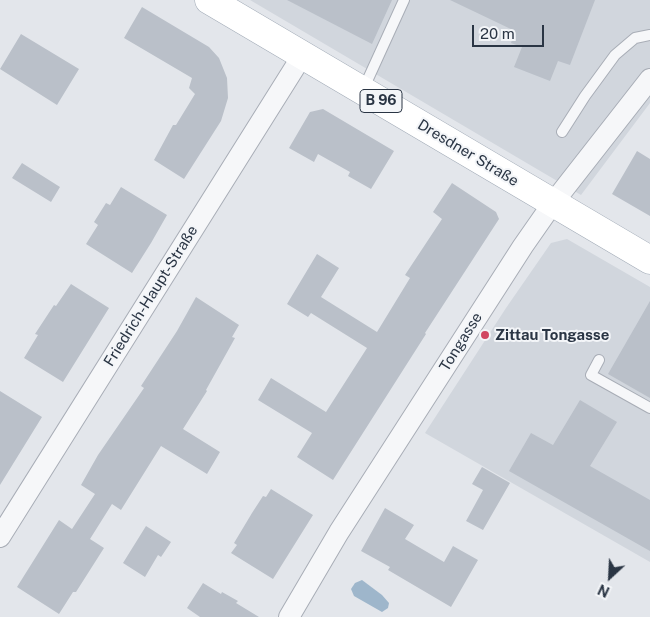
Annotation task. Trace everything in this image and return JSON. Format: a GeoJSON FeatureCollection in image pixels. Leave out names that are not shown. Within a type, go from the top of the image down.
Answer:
{"type":"FeatureCollection","features":[{"type":"Feature","properties":{"kind":"main road","name":"Dresdner Straße"},"geometry":{"type":"LineString","coordinates":[[209,0],[650,260]]}},
{"type":"Feature","properties":{"kind":"street","name":"Friedrich-Haupt-Straße"},"geometry":{"type":"LineString","coordinates":[[0,537],[302,56]]}},
{"type":"Feature","properties":{"kind":"street","name":"Tongasse"},"geometry":{"type":"LineString","coordinates":[[289,617],[339,532],[501,279],[552,203],[650,79]]}},
{"type":"Feature","properties":{"kind":"lane"},"geometry":{"type":"LineString","coordinates":[[363,91],[404,0]]}},
{"type":"Feature","properties":{"kind":"lane"},"geometry":{"type":"LineString","coordinates":[[562,132],[615,55],[635,38],[650,35]]}},
{"type":"Feature","properties":{"kind":"lane"},"geometry":{"type":"LineString","coordinates":[[599,360],[591,375],[650,408]]}},
{"type":"Feature","properties":{"kind":"shaded area"},"geometry":{"type":"Polygon","coordinates":[[[250,0],[650,0],[650,103],[581,195],[250,0]]]}},
{"type":"Feature","properties":{"kind":"shaded area"},"geometry":{"type":"Polygon","coordinates":[[[567,239],[650,287],[650,562],[425,433],[506,308],[551,243],[567,239]]]}},
{"type":"Feature","properties":{"kind":"water"},"geometry":{"type":"Polygon","coordinates":[[[362,580],[382,595],[389,603],[388,608],[382,612],[354,596],[351,589],[355,583],[362,580]]]}},
{"type":"Feature","properties":{"kind":"building"},"geometry":{"type":"Polygon","coordinates":[[[287,0],[392,0],[372,44],[287,0]]]}},
{"type":"Feature","properties":{"kind":"building"},"geometry":{"type":"Polygon","coordinates":[[[450,0],[595,0],[570,65],[558,61],[550,81],[514,67],[522,47],[511,43],[515,31],[450,0]]]}},
{"type":"Feature","properties":{"kind":"building"},"geometry":{"type":"Polygon","coordinates":[[[142,7],[209,47],[219,58],[227,78],[228,98],[221,121],[184,179],[154,160],[173,125],[176,125],[195,94],[189,88],[192,78],[124,38],[142,7]]]}},
{"type":"Feature","properties":{"kind":"building"},"geometry":{"type":"Polygon","coordinates":[[[21,34],[79,69],[57,105],[0,69],[21,34]]]}},
{"type":"Feature","properties":{"kind":"building"},"geometry":{"type":"Polygon","coordinates":[[[323,109],[394,151],[371,189],[348,176],[350,172],[318,154],[314,162],[289,148],[310,112],[323,109]]]}},
{"type":"Feature","properties":{"kind":"building"},"geometry":{"type":"Polygon","coordinates":[[[637,151],[650,159],[650,216],[612,194],[637,151]]]}},
{"type":"Feature","properties":{"kind":"building"},"geometry":{"type":"Polygon","coordinates":[[[22,163],[60,187],[51,202],[12,178],[22,163]]]}},
{"type":"Feature","properties":{"kind":"building"},"geometry":{"type":"Polygon","coordinates":[[[452,183],[496,212],[499,219],[333,480],[297,457],[312,433],[258,400],[271,378],[326,412],[367,348],[311,313],[308,317],[287,304],[317,254],[339,268],[321,297],[377,332],[410,278],[405,275],[442,219],[433,212],[452,183]]]}},
{"type":"Feature","properties":{"kind":"building"},"geometry":{"type":"Polygon","coordinates":[[[121,187],[167,215],[132,273],[86,244],[98,225],[94,222],[106,203],[110,205],[121,187]]]}},
{"type":"Feature","properties":{"kind":"building"},"geometry":{"type":"Polygon","coordinates":[[[71,284],[109,308],[63,382],[24,358],[38,335],[35,334],[54,305],[56,306],[71,284]]]}},
{"type":"Feature","properties":{"kind":"building"},"geometry":{"type":"Polygon","coordinates":[[[196,297],[239,325],[232,337],[235,338],[207,391],[183,429],[220,452],[207,474],[161,446],[121,510],[112,504],[90,539],[104,548],[76,592],[73,592],[59,614],[17,587],[59,520],[72,529],[95,494],[81,485],[98,455],[144,388],[141,386],[177,331],[196,297]]]}},
{"type":"Feature","properties":{"kind":"building"},"geometry":{"type":"Polygon","coordinates":[[[650,301],[650,398],[608,374],[650,301]]]}},
{"type":"Feature","properties":{"kind":"building"},"geometry":{"type":"Polygon","coordinates":[[[0,391],[42,417],[0,485],[0,391]]]}},
{"type":"Feature","properties":{"kind":"building"},"geometry":{"type":"Polygon","coordinates":[[[580,400],[617,422],[590,466],[650,500],[650,551],[509,471],[531,433],[553,445],[580,400]]]}},
{"type":"Feature","properties":{"kind":"building"},"geometry":{"type":"Polygon","coordinates":[[[482,467],[510,483],[483,530],[466,521],[483,490],[472,484],[482,467]]]}},
{"type":"Feature","properties":{"kind":"building"},"geometry":{"type":"Polygon","coordinates":[[[271,489],[313,515],[273,579],[231,553],[237,545],[234,543],[252,513],[263,496],[266,497],[271,489]]]}},
{"type":"Feature","properties":{"kind":"building"},"geometry":{"type":"Polygon","coordinates":[[[385,508],[414,525],[405,539],[444,562],[453,546],[478,560],[451,607],[388,570],[390,567],[361,551],[385,508]]]}},
{"type":"Feature","properties":{"kind":"building"},"geometry":{"type":"Polygon","coordinates":[[[146,526],[171,542],[161,557],[158,555],[145,577],[123,563],[146,526]]]}},
{"type":"Feature","properties":{"kind":"building"},"geometry":{"type":"Polygon","coordinates":[[[203,583],[221,594],[222,592],[238,601],[236,603],[259,617],[200,617],[187,608],[203,583]]]}},
{"type":"Feature","properties":{"kind":"place","name":"Zittau Tongasse"},"geometry":{"type":"Point","coordinates":[485,335]}}]}
